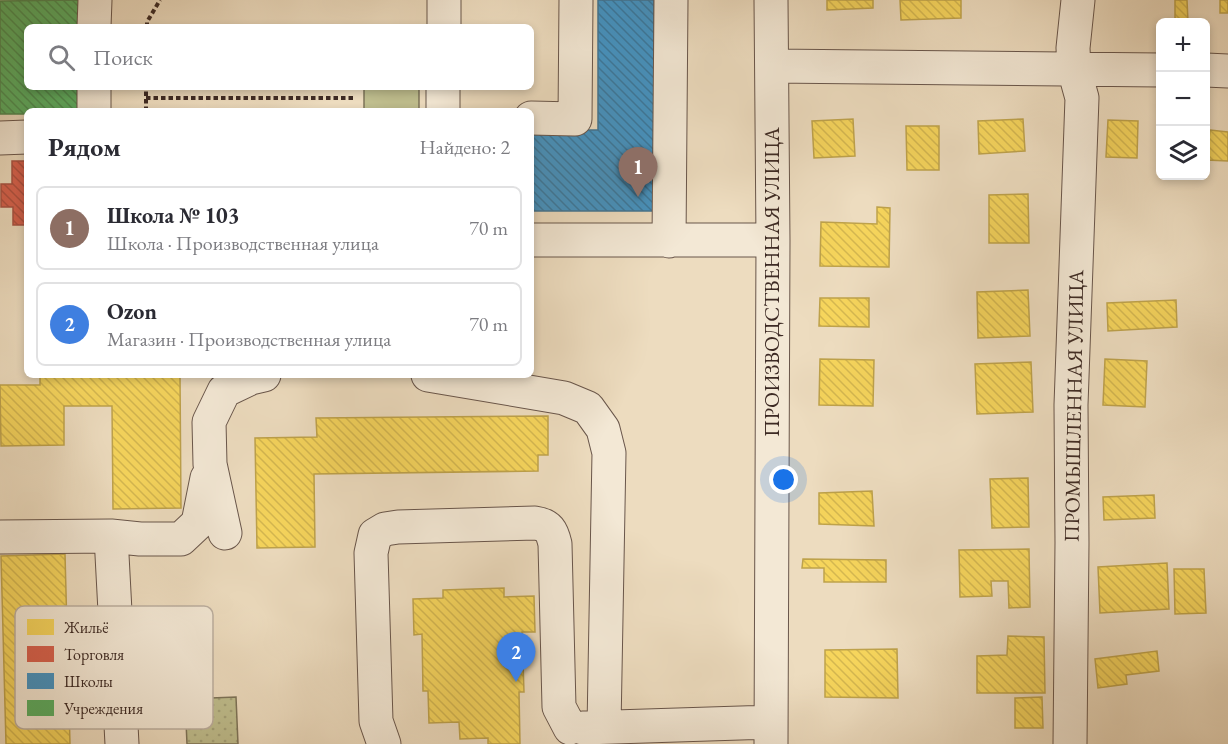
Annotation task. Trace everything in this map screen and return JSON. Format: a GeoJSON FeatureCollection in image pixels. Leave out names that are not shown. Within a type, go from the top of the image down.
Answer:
{"type":"FeatureCollection","features":[{"type":"Feature","properties":{"kind":"street"},"geometry":{"type":"LineString","coordinates":[[94,24],[95,0]]}},
{"type":"Feature","properties":{"kind":"street"},"geometry":{"type":"LineString","coordinates":[[444,0],[444,24]]}},
{"type":"Feature","properties":{"kind":"street"},"geometry":{"type":"LineString","coordinates":[[534,118],[575,119],[576,0]]}},
{"type":"Feature","properties":{"kind":"street"},"geometry":{"type":"LineString","coordinates":[[669,241],[671,0]]}},
{"type":"Feature","properties":{"kind":"street","name":"ПРОИЗВОДСТВЕННАЯ УЛИЦА"},"geometry":{"type":"LineString","coordinates":[[771,0],[771,733]]}},
{"type":"Feature","properties":{"kind":"street","name":"ПРОМЫШЛЕННАЯ УЛИЦА"},"geometry":{"type":"LineString","coordinates":[[1070,744],[1071,405],[1082,98],[1074,69],[1073,48],[1078,0]]}},
{"type":"Feature","properties":{"kind":"street"},"geometry":{"type":"LineString","coordinates":[[772,66],[1156,70]]}},
{"type":"Feature","properties":{"kind":"street"},"geometry":{"type":"LineString","coordinates":[[1210,70],[1228,71]]}},
{"type":"Feature","properties":{"kind":"street"},"geometry":{"type":"LineString","coordinates":[[94,90],[94,108]]}},
{"type":"Feature","properties":{"kind":"street"},"geometry":{"type":"LineString","coordinates":[[443,90],[443,108]]}},
{"type":"Feature","properties":{"kind":"street"},"geometry":{"type":"LineString","coordinates":[[0,138],[24,138]]}},
{"type":"Feature","properties":{"kind":"street"},"geometry":{"type":"LineString","coordinates":[[534,240],[772,240]]}},
{"type":"Feature","properties":{"kind":"street"},"geometry":{"type":"LineString","coordinates":[[225,533],[210,464],[209,422],[224,391],[252,378]]}},
{"type":"Feature","properties":{"kind":"street"},"geometry":{"type":"LineString","coordinates":[[446,378],[564,398],[588,408],[603,429],[609,453],[604,727]]}},
{"type":"Feature","properties":{"kind":"street"},"geometry":{"type":"LineString","coordinates":[[0,537],[111,536],[181,539],[198,523],[210,464]]}},
{"type":"Feature","properties":{"kind":"street"},"geometry":{"type":"LineString","coordinates":[[384,744],[376,721],[371,553],[375,535],[385,529],[398,527],[535,523],[545,524],[553,532],[555,544],[562,736],[604,727],[771,733]]}},
{"type":"Feature","properties":{"kind":"street"},"geometry":{"type":"LineString","coordinates":[[111,536],[115,606]]}},
{"type":"Feature","properties":{"kind":"street"},"geometry":{"type":"LineString","coordinates":[[121,729],[122,744]]}},
{"type":"Feature","properties":{"kind":"path"},"geometry":{"type":"LineString","coordinates":[[147,24],[160,0]]}},
{"type":"Feature","properties":{"kind":"path"},"geometry":{"type":"LineString","coordinates":[[146,90],[146,108]]}},
{"type":"Feature","properties":{"kind":"path"},"geometry":{"type":"LineString","coordinates":[[146,98],[354,98]]}},
{"type":"Feature","properties":{"kind":"shaded area"},"geometry":{"type":"Polygon","coordinates":[[[364,90],[419,90],[419,108],[364,108],[364,90]]]}},
{"type":"Feature","properties":{"kind":"shaded area"},"geometry":{"type":"Polygon","coordinates":[[[236,697],[238,744],[187,744],[186,729],[213,729],[213,698],[236,697]]]}},
{"type":"Feature","properties":{"kind":"building: Жильё"},"geometry":{"type":"Polygon","coordinates":[[[827,0],[873,0],[873,8],[827,10],[827,0]]]}},
{"type":"Feature","properties":{"kind":"building: Жильё"},"geometry":{"type":"Polygon","coordinates":[[[900,0],[961,0],[961,18],[901,20],[900,0]]]}},
{"type":"Feature","properties":{"kind":"building: Жильё"},"geometry":{"type":"Polygon","coordinates":[[[1175,0],[1187,0],[1188,18],[1175,18],[1175,0]]]}},
{"type":"Feature","properties":{"kind":"building: Жильё"},"geometry":{"type":"Polygon","coordinates":[[[1220,0],[1228,0],[1228,13],[1220,13],[1220,0]]]}},
{"type":"Feature","properties":{"kind":"building: Жильё"},"geometry":{"type":"Polygon","coordinates":[[[853,119],[855,156],[814,158],[812,121],[853,119]]]}},
{"type":"Feature","properties":{"kind":"building: Жильё"},"geometry":{"type":"Polygon","coordinates":[[[1023,119],[1025,151],[979,154],[978,121],[1023,119]]]}},
{"type":"Feature","properties":{"kind":"building: Жильё"},"geometry":{"type":"Polygon","coordinates":[[[1108,120],[1138,121],[1137,158],[1106,157],[1108,120]]]}},
{"type":"Feature","properties":{"kind":"building: Жильё"},"geometry":{"type":"Polygon","coordinates":[[[906,126],[939,126],[939,170],[907,170],[906,126]]]}},
{"type":"Feature","properties":{"kind":"building: Жильё"},"geometry":{"type":"Polygon","coordinates":[[[1210,130],[1228,132],[1228,161],[1210,160],[1210,130]]]}},
{"type":"Feature","properties":{"kind":"building: Жильё"},"geometry":{"type":"Polygon","coordinates":[[[1028,194],[1029,243],[989,243],[989,195],[1028,194]]]}},
{"type":"Feature","properties":{"kind":"building: Жильё"},"geometry":{"type":"Polygon","coordinates":[[[877,207],[890,208],[889,267],[820,266],[821,222],[877,224],[877,207]]]}},
{"type":"Feature","properties":{"kind":"building: Жильё"},"geometry":{"type":"Polygon","coordinates":[[[1028,290],[1030,336],[978,338],[977,292],[1028,290]]]}},
{"type":"Feature","properties":{"kind":"building: Жильё"},"geometry":{"type":"Polygon","coordinates":[[[820,298],[869,298],[869,327],[819,326],[820,298]]]}},
{"type":"Feature","properties":{"kind":"building: Жильё"},"geometry":{"type":"Polygon","coordinates":[[[1176,300],[1177,327],[1108,331],[1107,303],[1176,300]]]}},
{"type":"Feature","properties":{"kind":"building: Жильё"},"geometry":{"type":"Polygon","coordinates":[[[820,359],[874,360],[873,406],[819,405],[820,359]]]}},
{"type":"Feature","properties":{"kind":"building: Жильё"},"geometry":{"type":"Polygon","coordinates":[[[1105,359],[1147,361],[1145,407],[1103,405],[1105,359]]]}},
{"type":"Feature","properties":{"kind":"building: Жильё"},"geometry":{"type":"Polygon","coordinates":[[[1031,362],[1033,412],[977,414],[975,364],[1031,362]]]}},
{"type":"Feature","properties":{"kind":"building: Жильё"},"geometry":{"type":"Polygon","coordinates":[[[40,378],[180,378],[181,508],[113,509],[112,406],[64,406],[64,445],[1,446],[0,385],[40,385],[40,378]]]}},
{"type":"Feature","properties":{"kind":"building: Жильё"},"geometry":{"type":"Polygon","coordinates":[[[548,416],[548,455],[538,455],[538,471],[314,474],[315,547],[257,548],[255,438],[317,437],[316,418],[548,416]]]}},
{"type":"Feature","properties":{"kind":"building: Жильё"},"geometry":{"type":"Polygon","coordinates":[[[1028,478],[1029,527],[992,528],[990,479],[1028,478]]]}},
{"type":"Feature","properties":{"kind":"building: Жильё"},"geometry":{"type":"Polygon","coordinates":[[[872,491],[874,526],[819,524],[819,493],[872,491]]]}},
{"type":"Feature","properties":{"kind":"building: Жильё"},"geometry":{"type":"Polygon","coordinates":[[[1154,495],[1155,518],[1104,520],[1103,497],[1154,495]]]}},
{"type":"Feature","properties":{"kind":"building: Жильё"},"geometry":{"type":"Polygon","coordinates":[[[1029,549],[1030,607],[1009,608],[1008,581],[991,581],[992,596],[960,597],[959,550],[1029,549]]]}},
{"type":"Feature","properties":{"kind":"building: Жильё"},"geometry":{"type":"Polygon","coordinates":[[[65,554],[66,606],[15,606],[15,729],[70,729],[70,744],[6,744],[1,556],[65,554]]]}},
{"type":"Feature","properties":{"kind":"building: Жильё"},"geometry":{"type":"Polygon","coordinates":[[[803,559],[886,560],[886,582],[824,582],[824,568],[802,568],[803,559]]]}},
{"type":"Feature","properties":{"kind":"building: Жильё"},"geometry":{"type":"Polygon","coordinates":[[[1167,563],[1169,609],[1100,613],[1098,567],[1167,563]]]}},
{"type":"Feature","properties":{"kind":"building: Жильё"},"geometry":{"type":"Polygon","coordinates":[[[1174,569],[1204,569],[1206,613],[1175,614],[1174,569]]]}},
{"type":"Feature","properties":{"kind":"building: Жильё"},"geometry":{"type":"Polygon","coordinates":[[[504,588],[504,597],[534,596],[535,632],[522,632],[524,692],[519,692],[520,744],[488,744],[488,738],[460,739],[459,722],[429,723],[428,691],[423,691],[422,634],[414,635],[413,599],[443,598],[443,590],[504,588]]]}},
{"type":"Feature","properties":{"kind":"building: Жильё"},"geometry":{"type":"Polygon","coordinates":[[[1008,636],[1044,637],[1045,693],[977,693],[977,656],[1007,655],[1008,636]]]}},
{"type":"Feature","properties":{"kind":"building: Жильё"},"geometry":{"type":"Polygon","coordinates":[[[897,649],[898,698],[825,697],[825,650],[897,649]]]}},
{"type":"Feature","properties":{"kind":"building: Жильё"},"geometry":{"type":"Polygon","coordinates":[[[1157,651],[1159,671],[1126,675],[1127,684],[1098,688],[1095,659],[1157,651]]]}},
{"type":"Feature","properties":{"kind":"building: Жильё"},"geometry":{"type":"Polygon","coordinates":[[[1042,697],[1043,728],[1015,728],[1015,698],[1042,697]]]}},
{"type":"Feature","properties":{"kind":"building: Торговля"},"geometry":{"type":"Polygon","coordinates":[[[12,161],[24,161],[24,225],[13,225],[13,207],[1,207],[1,184],[12,184],[12,161]]]}},
{"type":"Feature","properties":{"kind":"building: Школы"},"geometry":{"type":"Polygon","coordinates":[[[598,0],[654,0],[654,211],[534,211],[534,130],[598,130],[598,0]]]}},
{"type":"Feature","properties":{"kind":"building: Учреждения"},"geometry":{"type":"Polygon","coordinates":[[[80,0],[80,24],[24,24],[24,90],[80,90],[81,108],[24,108],[24,114],[0,114],[0,1],[80,0]]]}},
{"type":"Feature","properties":{"kind":"place","name":"Школа № 103"},"geometry":{"type":"Point","coordinates":[638,197]}},
{"type":"Feature","properties":{"kind":"place","name":"Ozon"},"geometry":{"type":"Point","coordinates":[516,682]}}]}
